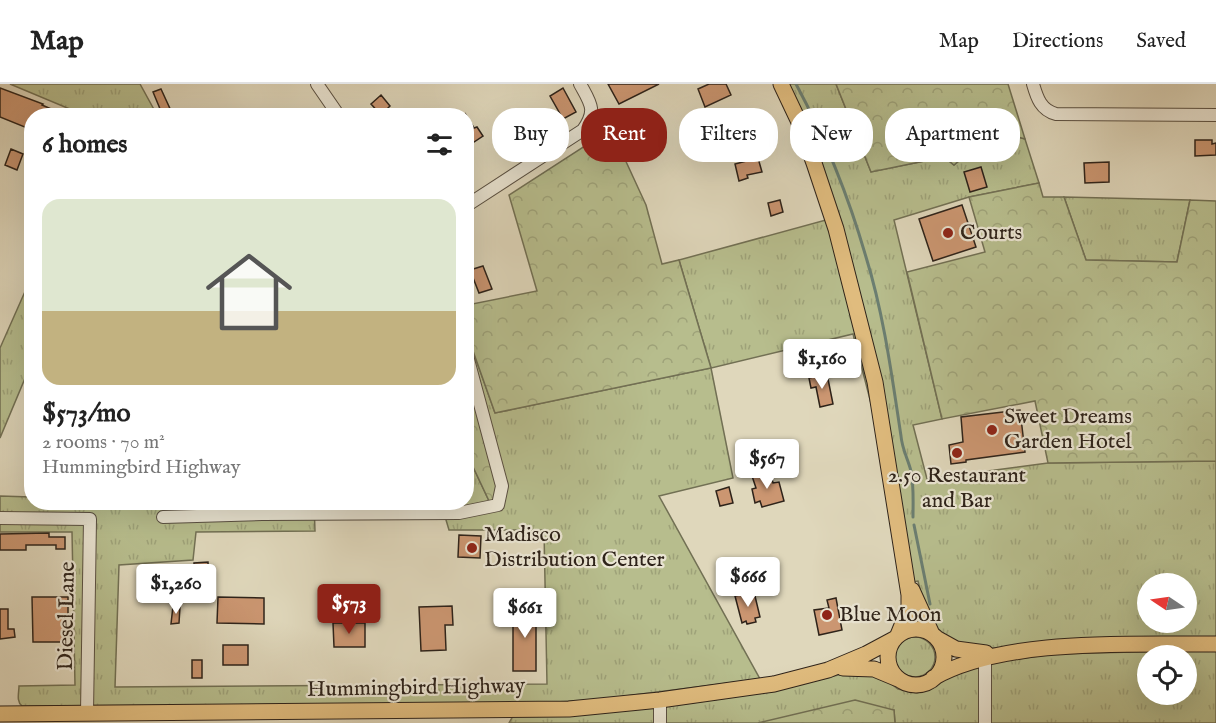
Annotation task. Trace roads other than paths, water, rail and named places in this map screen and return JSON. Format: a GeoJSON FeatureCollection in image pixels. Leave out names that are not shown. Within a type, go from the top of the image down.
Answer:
{"type":"FeatureCollection","features":[{"type":"Feature","properties":{"kind":"main road"},"geometry":{"type":"LineString","coordinates":[[781,84],[799,122],[836,229],[875,382],[907,576],[909,608],[889,647],[889,664],[899,679],[916,685],[958,666],[985,658],[1053,648],[1216,644]]}},
{"type":"Feature","properties":{"kind":"main road"},"geometry":{"type":"LineString","coordinates":[[907,576],[944,656],[933,678]]}},
{"type":"Feature","properties":{"kind":"main road"},"geometry":{"type":"LineString","coordinates":[[896,637],[915,629],[966,652],[1004,654]]}},
{"type":"Feature","properties":{"kind":"main road","name":"Hummingbird Highway"},"geometry":{"type":"LineString","coordinates":[[0,714],[87,712],[111,718],[266,713],[569,709],[660,700],[774,684],[828,670],[866,654],[896,637]]}},
{"type":"Feature","properties":{"kind":"main road","name":"Hummingbird Highway"},"geometry":{"type":"LineString","coordinates":[[828,670],[862,668],[899,679]]}},
{"type":"Feature","properties":{"kind":"street"},"geometry":{"type":"LineString","coordinates":[[317,84],[334,108]]}},
{"type":"Feature","properties":{"kind":"street"},"geometry":{"type":"LineString","coordinates":[[474,201],[583,130],[592,118],[591,103],[580,84]]}},
{"type":"Feature","properties":{"kind":"street"},"geometry":{"type":"LineString","coordinates":[[1033,84],[1042,106],[1048,112],[1056,114],[1216,115]]}},
{"type":"Feature","properties":{"kind":"street"},"geometry":{"type":"LineString","coordinates":[[474,382],[502,486],[498,505],[474,510]]}},
{"type":"Feature","properties":{"kind":"street"},"geometry":{"type":"LineString","coordinates":[[164,517],[459,513],[474,510]]}},
{"type":"Feature","properties":{"kind":"street","name":"Diesel Lane"},"geometry":{"type":"LineString","coordinates":[[0,518],[90,519],[87,712]]}},
{"type":"Feature","properties":{"kind":"street"},"geometry":{"type":"LineString","coordinates":[[985,658],[985,723]]}},
{"type":"Feature","properties":{"kind":"street"},"geometry":{"type":"LineString","coordinates":[[660,700],[660,723]]}},
{"type":"Feature","properties":{"kind":"waterway"},"geometry":{"type":"LineString","coordinates":[[796,84],[836,169],[852,213],[878,301],[902,441],[911,471],[913,517]]}},
{"type":"Feature","properties":{"kind":"waterway"},"geometry":{"type":"LineString","coordinates":[[914,525],[930,604]]}},
{"type":"Feature","properties":{"kind":"place","name":"Courts"},"geometry":{"type":"Point","coordinates":[948,233]}},
{"type":"Feature","properties":{"kind":"place","name":"Sweet Dreams Garden Hotel"},"geometry":{"type":"Point","coordinates":[992,430]}},
{"type":"Feature","properties":{"kind":"place","name":"2.50 Restaurant and Bar"},"geometry":{"type":"Point","coordinates":[957,453]}},
{"type":"Feature","properties":{"kind":"place","name":"Madisco Distribution Center"},"geometry":{"type":"Point","coordinates":[472,548]}},
{"type":"Feature","properties":{"kind":"place","name":"Blue Moon"},"geometry":{"type":"Point","coordinates":[827,615]}}]}
